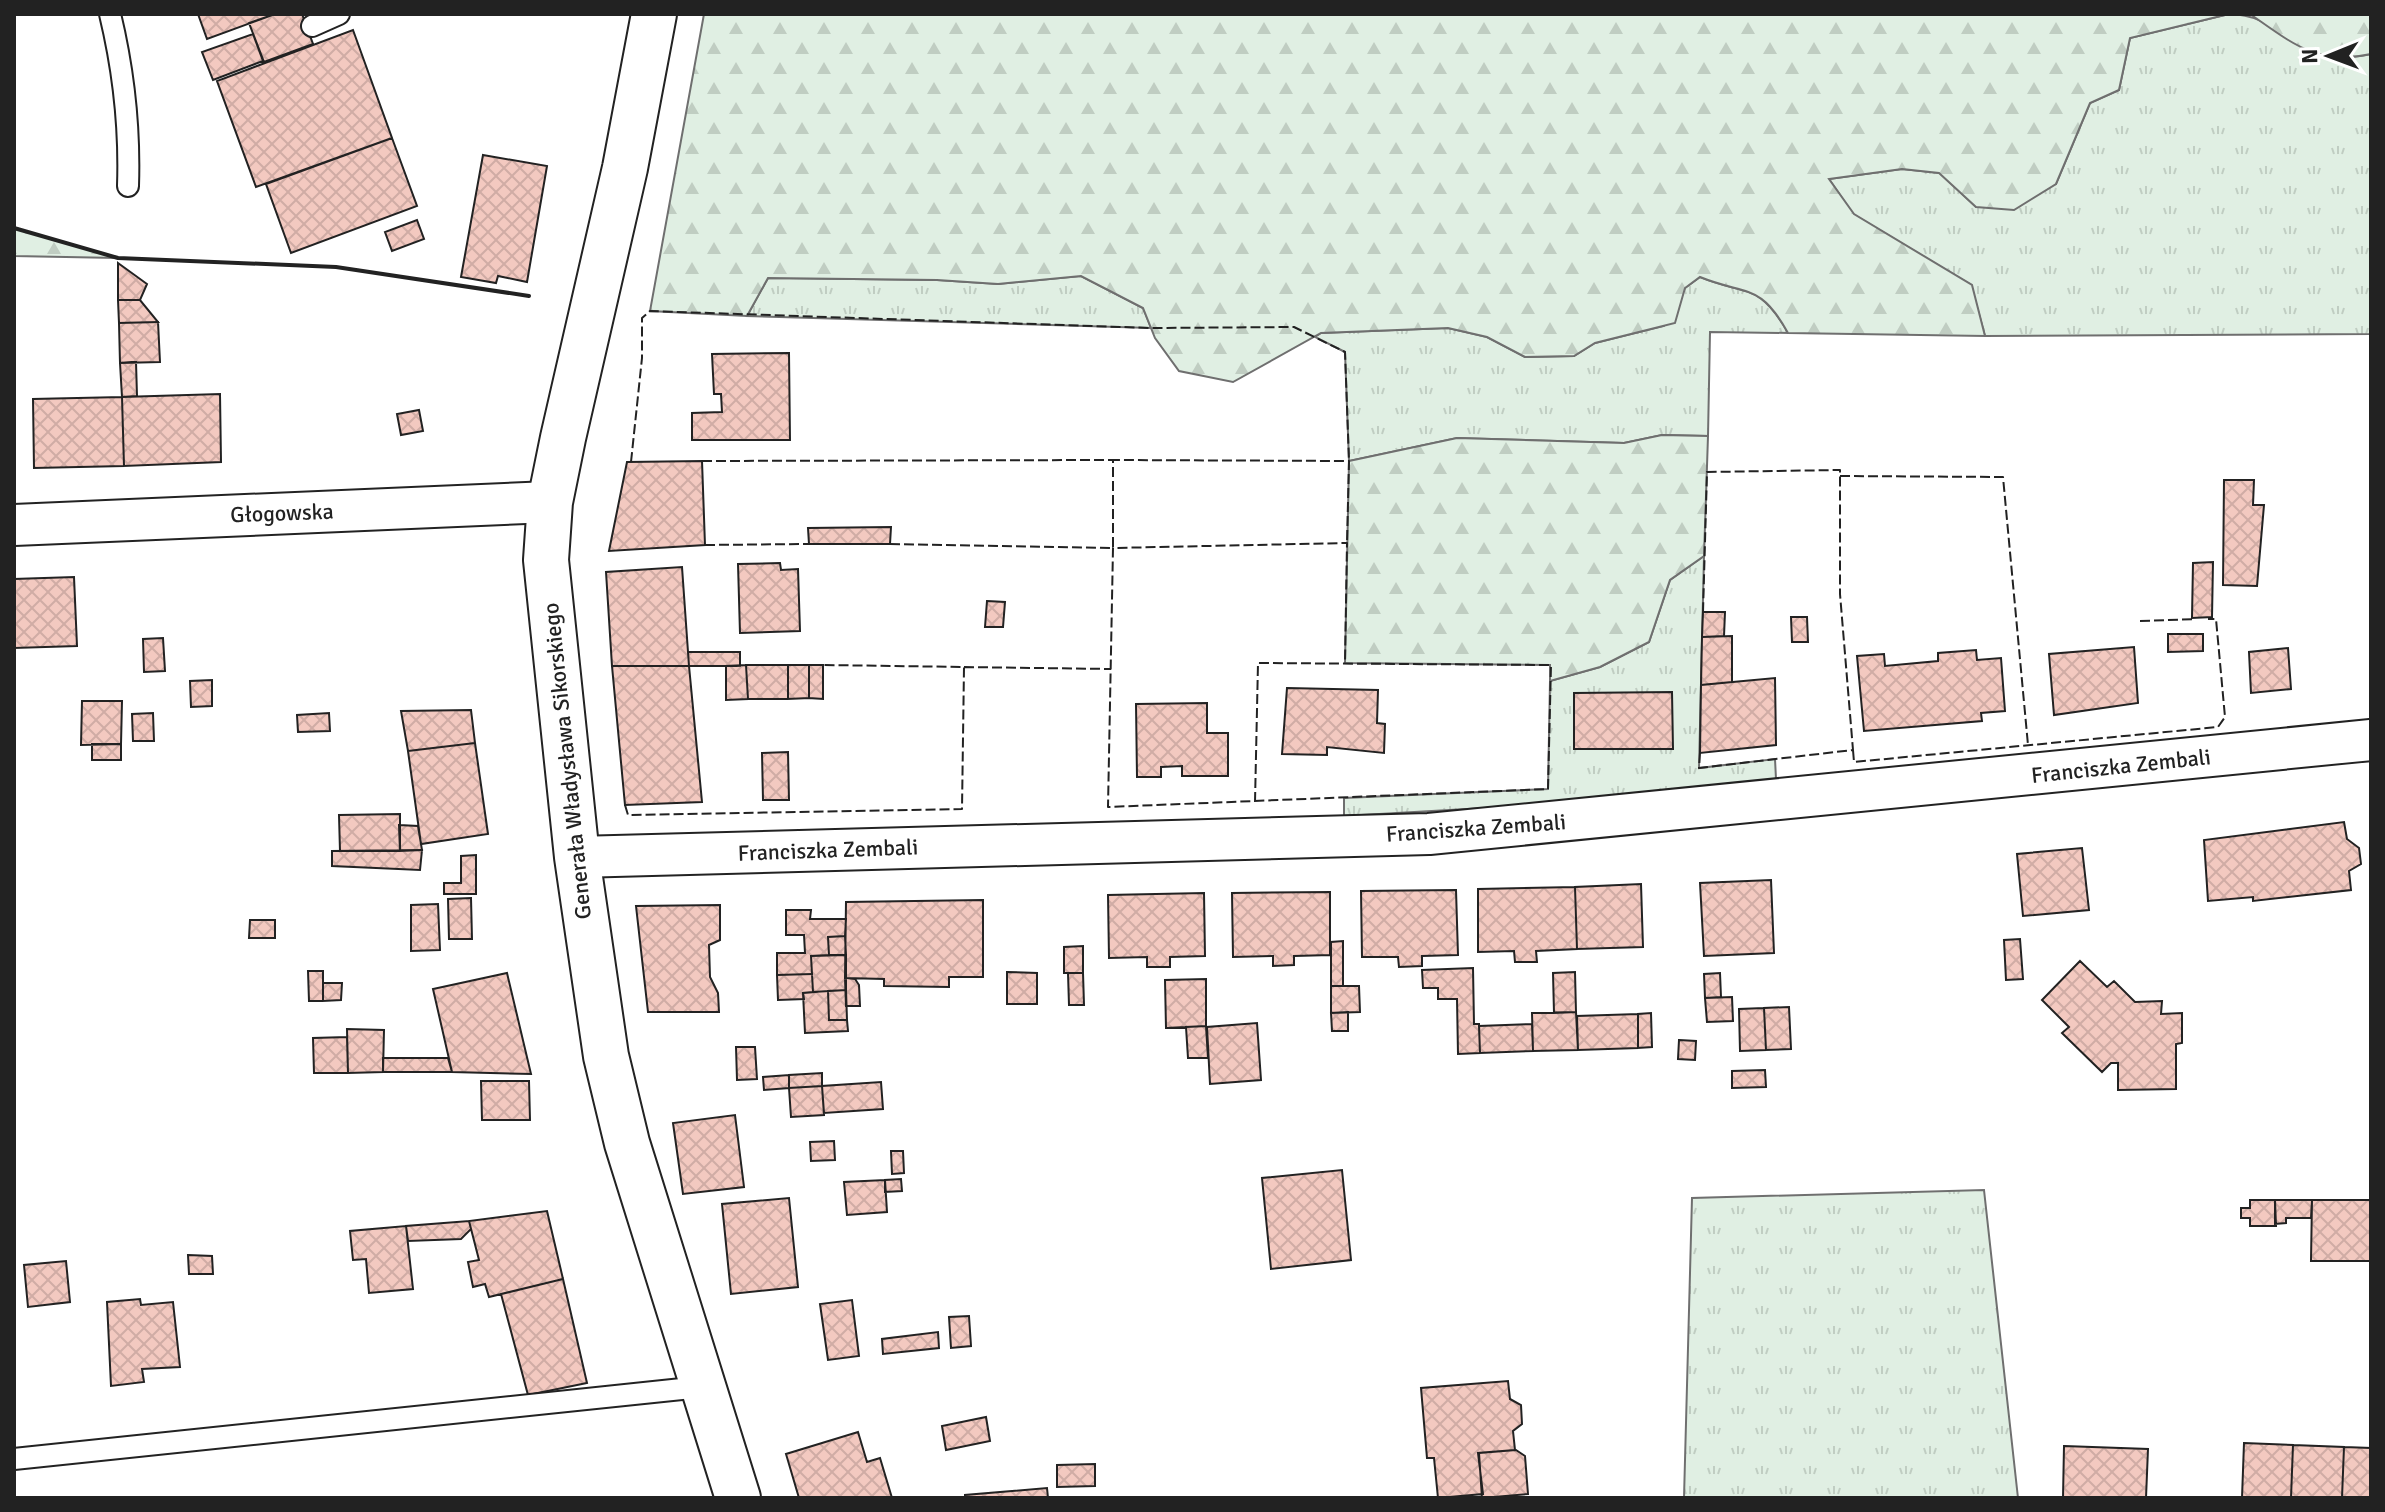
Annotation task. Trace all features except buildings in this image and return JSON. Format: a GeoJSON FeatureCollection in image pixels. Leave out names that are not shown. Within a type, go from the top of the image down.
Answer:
{"type":"FeatureCollection","features":[{"type":"Feature","properties":{"kind":"street","name":"Generała Władysława Sikorskiego"},"geometry":{"type":"LineString","coordinates":[[654,14],[625,168],[550,502],[546,559],[577,857],[606,1056],[627,1143],[738,1498]]}},
{"type":"Feature","properties":{"kind":"street","name":"Głogowska"},"geometry":{"type":"LineString","coordinates":[[14,525],[550,502]]}},
{"type":"Feature","properties":{"kind":"street","name":"Franciszka Zembali"},"geometry":{"type":"LineString","coordinates":[[577,857],[1429,834],[2371,740]]}},
{"type":"Feature","properties":{"kind":"lane"},"geometry":{"type":"LineString","coordinates":[[110,14],[124,73],[130,129],[128,186]]}},
{"type":"Feature","properties":{"kind":"lane"},"geometry":{"type":"LineString","coordinates":[[312,26],[339,14]]}},
{"type":"Feature","properties":{"kind":"lane"},"geometry":{"type":"LineString","coordinates":[[14,1459],[701,1387]]}},
{"type":"Feature","properties":{"kind":"green space"},"geometry":{"type":"Polygon","coordinates":[[[704,14],[2229,14],[2130,38],[2119,90],[2090,103],[2056,184],[2014,210],[1976,207],[1939,173],[1902,169],[1829,179],[1854,214],[1972,285],[1985,336],[1788,333],[1769,305],[1760,298],[1700,277],[1685,288],[1675,323],[1595,343],[1574,356],[1525,357],[1487,337],[1448,328],[1321,333],[1233,382],[1179,371],[1155,338],[1143,308],[1081,276],[998,284],[937,280],[768,278],[747,316],[650,311],[704,14]]]}},
{"type":"Feature","properties":{"kind":"green space"},"geometry":{"type":"Polygon","coordinates":[[[2229,14],[2249,16],[2307,49],[2324,55],[2345,57],[2371,54],[2371,334],[1985,336],[1971,285],[1853,214],[1829,179],[1902,169],[1940,173],[1976,207],[2056,184],[2090,103],[2119,90],[2130,38],[2229,14]]]}},
{"type":"Feature","properties":{"kind":"green space"},"geometry":{"type":"Polygon","coordinates":[[[2250,14],[2371,14],[2371,54],[2335,57],[2320,54],[2293,43],[2250,14]]]}},
{"type":"Feature","properties":{"kind":"green space"},"geometry":{"type":"Polygon","coordinates":[[[14,228],[118,258],[14,256],[14,228]]]}},
{"type":"Feature","properties":{"kind":"green space"},"geometry":{"type":"Polygon","coordinates":[[[1081,276],[1143,308],[1151,328],[747,316],[768,278],[937,280],[998,284],[1081,276]]]}},
{"type":"Feature","properties":{"kind":"green space"},"geometry":{"type":"Polygon","coordinates":[[[1700,277],[1760,298],[1769,305],[1788,333],[1710,332],[1708,436],[1662,435],[1624,443],[1457,438],[1349,461],[1345,352],[1315,337],[1321,333],[1448,328],[1487,337],[1525,357],[1574,356],[1595,343],[1664,326],[1685,288],[1700,277]]]}},
{"type":"Feature","properties":{"kind":"green space"},"geometry":{"type":"Polygon","coordinates":[[[1662,435],[1708,436],[1704,556],[1670,580],[1649,642],[1600,667],[1550,681],[1550,665],[1345,663],[1349,461],[1457,438],[1624,443],[1662,435]]]}},
{"type":"Feature","properties":{"kind":"green space"},"geometry":{"type":"Polygon","coordinates":[[[1704,556],[1699,768],[1775,759],[1776,779],[1502,807],[1344,816],[1344,798],[1548,789],[1550,681],[1600,667],[1649,642],[1670,580],[1704,556]]]}},
{"type":"Feature","properties":{"kind":"green space"},"geometry":{"type":"Polygon","coordinates":[[[1984,1190],[2018,1498],[1684,1498],[1692,1198],[1984,1190]]]}},
{"type":"Feature","properties":{"kind":"fence"},"geometry":{"type":"LineString","coordinates":[[631,462],[642,358],[642,318],[650,311],[1151,328],[1294,327],[1345,352],[1349,461]]}},
{"type":"Feature","properties":{"kind":"fence"},"geometry":{"type":"LineString","coordinates":[[702,461],[1113,460]]}},
{"type":"Feature","properties":{"kind":"fence"},"geometry":{"type":"LineString","coordinates":[[890,544],[1113,548],[1113,460],[1349,461],[1347,543]]}},
{"type":"Feature","properties":{"kind":"fence"},"geometry":{"type":"LineString","coordinates":[[1700,753],[1699,768],[1853,750],[1840,594],[1840,470],[1707,472],[1703,612]]}},
{"type":"Feature","properties":{"kind":"fence"},"geometry":{"type":"LineString","coordinates":[[1840,476],[2003,477],[2028,745]]}},
{"type":"Feature","properties":{"kind":"fence"},"geometry":{"type":"LineString","coordinates":[[1255,802],[1258,663],[1551,665],[1548,789],[1108,807],[1113,548],[1347,543],[1345,663]]}},
{"type":"Feature","properties":{"kind":"fence"},"geometry":{"type":"LineString","coordinates":[[705,545],[809,544]]}},
{"type":"Feature","properties":{"kind":"fence"},"geometry":{"type":"LineString","coordinates":[[2140,621],[2196,619]]}},
{"type":"Feature","properties":{"kind":"fence"},"geometry":{"type":"LineString","coordinates":[[1853,750],[1854,762],[2218,727],[2225,717],[2216,619],[2208,619]]}},
{"type":"Feature","properties":{"kind":"fence"},"geometry":{"type":"LineString","coordinates":[[625,805],[628,815],[962,809],[964,667],[823,665]]}},
{"type":"Feature","properties":{"kind":"fence"},"geometry":{"type":"LineString","coordinates":[[964,667],[1111,669]]}},
{"type":"Feature","properties":{"kind":"wall"},"geometry":{"type":"LineString","coordinates":[[14,228],[118,258],[336,267],[529,296]]}}]}
